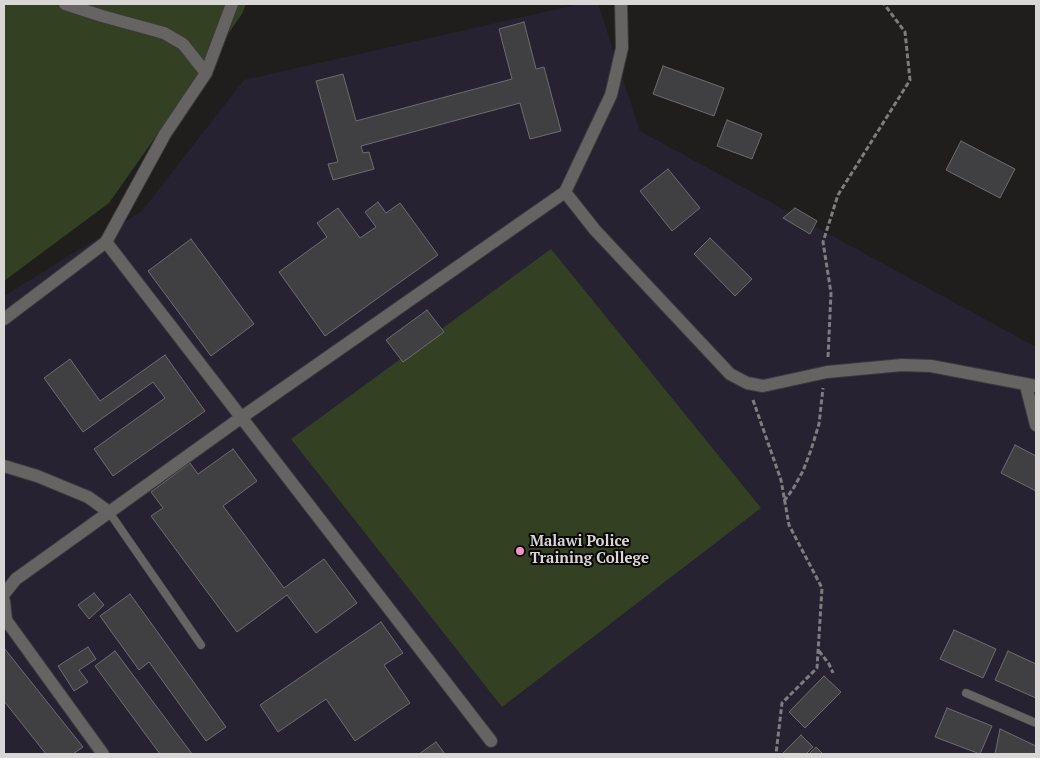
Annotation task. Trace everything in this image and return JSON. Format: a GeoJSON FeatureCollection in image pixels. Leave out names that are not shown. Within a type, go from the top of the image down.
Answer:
{"type":"FeatureCollection","features":[{"type":"Feature","properties":{"kind":"street"},"geometry":{"type":"LineString","coordinates":[[65,4],[164,33],[183,44],[206,73]]}},
{"type":"Feature","properties":{"kind":"street"},"geometry":{"type":"LineString","coordinates":[[4,319],[106,242],[165,134],[206,73],[232,4]]}},
{"type":"Feature","properties":{"kind":"street"},"geometry":{"type":"LineString","coordinates":[[4,594],[16,579],[109,512],[565,192],[611,95],[622,48],[621,4]]}},
{"type":"Feature","properties":{"kind":"street"},"geometry":{"type":"LineString","coordinates":[[565,192],[595,230],[730,374],[748,383],[763,386],[827,372],[902,365],[931,366],[1031,386],[1036,425]]}},
{"type":"Feature","properties":{"kind":"street"},"geometry":{"type":"LineString","coordinates":[[106,242],[491,741]]}},
{"type":"Feature","properties":{"kind":"street"},"geometry":{"type":"LineString","coordinates":[[4,466],[37,476],[88,497],[109,512]]}},
{"type":"Feature","properties":{"kind":"street"},"geometry":{"type":"LineString","coordinates":[[4,601],[6,620],[103,754]]}},
{"type":"Feature","properties":{"kind":"lane"},"geometry":{"type":"LineString","coordinates":[[109,512],[201,645]]}},
{"type":"Feature","properties":{"kind":"lane"},"geometry":{"type":"LineString","coordinates":[[966,693],[1036,723]]}},
{"type":"Feature","properties":{"kind":"path"},"geometry":{"type":"LineString","coordinates":[[784,501],[803,471],[811,450],[819,424],[823,385],[827,372],[831,293],[823,242],[838,195],[910,80],[905,32],[884,4]]}},
{"type":"Feature","properties":{"kind":"path"},"geometry":{"type":"LineString","coordinates":[[748,383],[780,480],[789,525],[822,588],[817,668],[782,703],[776,754]]}},
{"type":"Feature","properties":{"kind":"path"},"geometry":{"type":"LineString","coordinates":[[819,650],[829,664],[833,674]]}},
{"type":"Feature","properties":{"kind":"shaded area","name":"Malawi Police Training College"},"geometry":{"type":"Polygon","coordinates":[[[580,4],[598,4],[640,131],[1036,347],[1036,754],[4,754],[4,296],[142,211],[244,80],[580,4]]]}},
{"type":"Feature","properties":{"kind":"green space"},"geometry":{"type":"Polygon","coordinates":[[[4,4],[246,4],[242,14],[109,203],[4,281],[4,4]]]}},
{"type":"Feature","properties":{"kind":"green space"},"geometry":{"type":"Polygon","coordinates":[[[551,249],[761,508],[502,707],[291,439],[551,249]]]}},
{"type":"Feature","properties":{"kind":"building"},"geometry":{"type":"Polygon","coordinates":[[[524,22],[536,69],[544,67],[561,131],[530,139],[520,103],[361,146],[363,153],[369,152],[374,169],[333,180],[328,164],[338,162],[316,81],[343,74],[356,121],[512,79],[499,29],[524,22]]]}},
{"type":"Feature","properties":{"kind":"building"},"geometry":{"type":"Polygon","coordinates":[[[663,66],[724,88],[714,116],[653,94],[663,66]]]}},
{"type":"Feature","properties":{"kind":"building"},"geometry":{"type":"Polygon","coordinates":[[[727,120],[762,134],[752,159],[717,146],[727,120]]]}},
{"type":"Feature","properties":{"kind":"building"},"geometry":{"type":"Polygon","coordinates":[[[961,141],[1015,169],[1000,198],[946,170],[961,141]]]}},
{"type":"Feature","properties":{"kind":"building"},"geometry":{"type":"Polygon","coordinates":[[[668,169],[700,208],[672,231],[640,191],[668,169]]]}},
{"type":"Feature","properties":{"kind":"building"},"geometry":{"type":"Polygon","coordinates":[[[378,202],[386,213],[400,203],[438,255],[325,336],[279,272],[327,237],[317,223],[338,208],[360,238],[376,227],[365,212],[378,202]]]}},
{"type":"Feature","properties":{"kind":"building"},"geometry":{"type":"Polygon","coordinates":[[[795,208],[817,221],[810,234],[783,218],[795,208]]]}},
{"type":"Feature","properties":{"kind":"building"},"geometry":{"type":"Polygon","coordinates":[[[710,238],[752,279],[735,296],[694,254],[710,238]]]}},
{"type":"Feature","properties":{"kind":"building"},"geometry":{"type":"Polygon","coordinates":[[[191,239],[254,324],[211,356],[148,271],[191,239]]]}},
{"type":"Feature","properties":{"kind":"building"},"geometry":{"type":"Polygon","coordinates":[[[427,310],[444,332],[403,362],[386,340],[427,310]]]}},
{"type":"Feature","properties":{"kind":"building"},"geometry":{"type":"Polygon","coordinates":[[[165,355],[205,411],[113,476],[94,449],[165,398],[153,382],[83,432],[44,378],[70,359],[100,401],[165,355]]]}},
{"type":"Feature","properties":{"kind":"building"},"geometry":{"type":"Polygon","coordinates":[[[1015,445],[1036,456],[1036,491],[1001,473],[1015,445]]]}},
{"type":"Feature","properties":{"kind":"building"},"geometry":{"type":"Polygon","coordinates":[[[233,449],[257,481],[223,506],[284,588],[324,559],[357,603],[316,633],[287,595],[237,632],[151,516],[163,508],[151,492],[190,463],[198,474],[233,449]]]}},
{"type":"Feature","properties":{"kind":"building"},"geometry":{"type":"Polygon","coordinates":[[[94,593],[104,605],[89,619],[78,605],[94,593]]]}},
{"type":"Feature","properties":{"kind":"building"},"geometry":{"type":"Polygon","coordinates":[[[130,594],[226,727],[206,741],[149,662],[139,670],[100,616],[130,594]]]}},
{"type":"Feature","properties":{"kind":"building"},"geometry":{"type":"Polygon","coordinates":[[[381,622],[403,653],[384,665],[410,703],[355,741],[326,699],[278,732],[260,705],[381,622]]]}},
{"type":"Feature","properties":{"kind":"building"},"geometry":{"type":"Polygon","coordinates":[[[954,630],[996,649],[983,678],[940,659],[954,630]]]}},
{"type":"Feature","properties":{"kind":"building"},"geometry":{"type":"Polygon","coordinates":[[[88,647],[96,659],[79,670],[88,682],[74,691],[58,666],[88,647]]]}},
{"type":"Feature","properties":{"kind":"building"},"geometry":{"type":"Polygon","coordinates":[[[4,648],[83,747],[73,754],[46,754],[4,701],[4,648]]]}},
{"type":"Feature","properties":{"kind":"building"},"geometry":{"type":"Polygon","coordinates":[[[115,651],[192,754],[160,754],[95,666],[115,651]]]}},
{"type":"Feature","properties":{"kind":"building"},"geometry":{"type":"Polygon","coordinates":[[[1008,651],[1036,664],[1036,698],[995,680],[1008,651]]]}},
{"type":"Feature","properties":{"kind":"building"},"geometry":{"type":"Polygon","coordinates":[[[824,676],[841,692],[805,728],[789,712],[824,676]]]}},
{"type":"Feature","properties":{"kind":"building"},"geometry":{"type":"Polygon","coordinates":[[[947,708],[992,726],[980,754],[935,737],[947,708]]]}},
{"type":"Feature","properties":{"kind":"building"},"geometry":{"type":"Polygon","coordinates":[[[1000,729],[1036,746],[1036,754],[995,754],[1000,729]]]}},
{"type":"Feature","properties":{"kind":"building"},"geometry":{"type":"Polygon","coordinates":[[[801,735],[813,747],[807,753],[809,754],[782,754],[801,735]]]}},
{"type":"Feature","properties":{"kind":"building"},"geometry":{"type":"Polygon","coordinates":[[[436,742],[445,754],[419,754],[436,742]]]}},
{"type":"Feature","properties":{"kind":"building"},"geometry":{"type":"Polygon","coordinates":[[[816,747],[822,753],[821,754],[809,754],[816,747]]]}},
{"type":"Feature","properties":{"kind":"place","name":"Malawi Police Training College"},"geometry":{"type":"Point","coordinates":[520,551]}}]}
